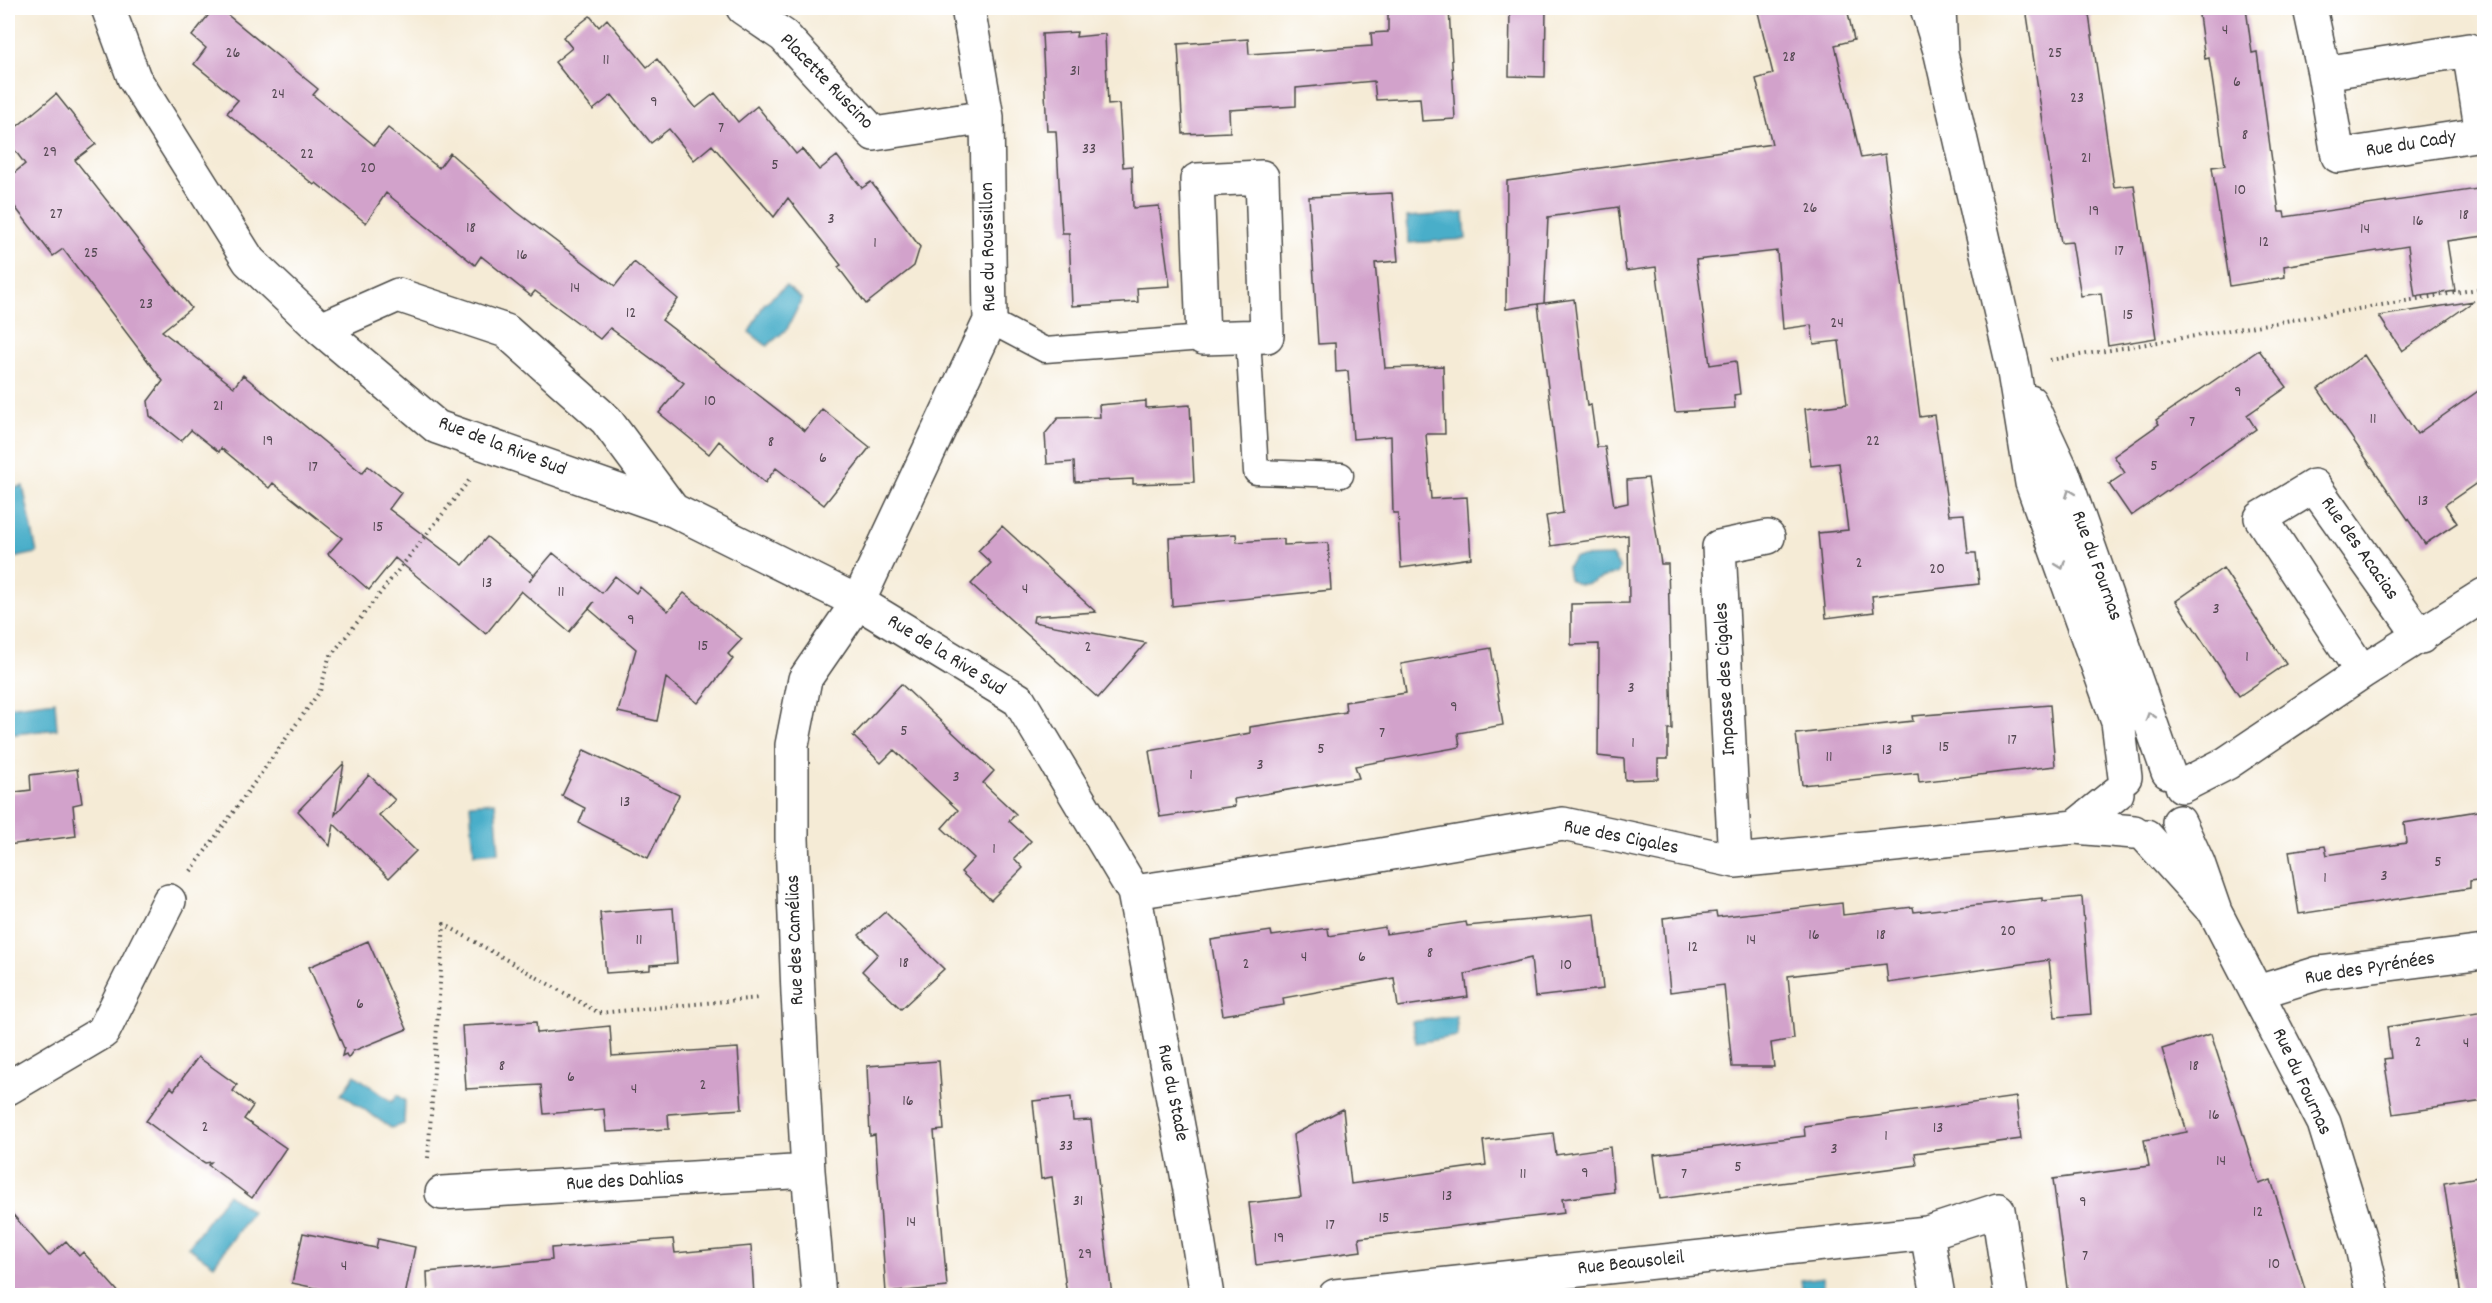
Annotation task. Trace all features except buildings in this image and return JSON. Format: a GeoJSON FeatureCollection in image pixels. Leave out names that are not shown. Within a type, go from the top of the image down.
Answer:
{"type":"FeatureCollection","features":[{"type":"Feature","properties":{"kind":"street","name":"Rue de la Rive Sud"},"geometry":{"type":"LineString","coordinates":[[108,8],[134,78],[249,261],[321,329],[437,427],[673,510],[858,602],[1019,700],[1134,891]]}},
{"type":"Feature","properties":{"kind":"street","name":"Placette Ruscino"},"geometry":{"type":"LineString","coordinates":[[743,8],[784,36],[874,134],[987,117]]}},
{"type":"Feature","properties":{"kind":"street","name":"Rue du Roussillon"},"geometry":{"type":"LineString","coordinates":[[858,602],[990,321],[987,117],[968,8]]}},
{"type":"Feature","properties":{"kind":"street","name":"Rue du Fournas"},"geometry":{"type":"LineString","coordinates":[[1927,8],[1941,54],[2013,366],[2032,483],[2118,722],[2121,785]]}},
{"type":"Feature","properties":{"kind":"street","name":"Rue du Fournas"},"geometry":{"type":"LineString","coordinates":[[1939,8],[1941,54]]}},
{"type":"Feature","properties":{"kind":"street","name":"Rue du Cady"},"geometry":{"type":"LineString","coordinates":[[2310,8],[2338,156],[2482,134],[2469,50],[2324,73]]}},
{"type":"Feature","properties":{"kind":"street"},"geometry":{"type":"LineString","coordinates":[[1262,177],[1267,336],[1248,337],[1203,338],[1197,180],[1262,177]]}},
{"type":"Feature","properties":{"kind":"street","name":"Rue de la Rive Sud"},"geometry":{"type":"LineString","coordinates":[[321,329],[398,295],[506,331],[606,420],[673,510]]}},
{"type":"Feature","properties":{"kind":"street","name":"Rue du Fournas"},"geometry":{"type":"LineString","coordinates":[[2013,366],[2063,473],[2175,779]]}},
{"type":"Feature","properties":{"kind":"street","name":"Rue des Acacias"},"geometry":{"type":"LineString","coordinates":[[2362,672],[2261,518],[2314,486],[2421,637]]}},
{"type":"Feature","properties":{"kind":"street","name":"Impasse des Cigales"},"geometry":{"type":"LineString","coordinates":[[1735,861],[1719,547],[1768,537]]}},
{"type":"Feature","properties":{"kind":"street"},"geometry":{"type":"LineString","coordinates":[[2175,779],[2227,763],[2362,672],[2421,637],[2484,595]]}},
{"type":"Feature","properties":{"kind":"street","name":"Rue des Camélias"},"geometry":{"type":"LineString","coordinates":[[819,1296],[808,1171],[798,994],[792,839],[792,745],[804,679],[858,602]]}},
{"type":"Feature","properties":{"kind":"street"},"geometry":{"type":"LineString","coordinates":[[2075,827],[2121,785],[2146,767],[2157,767],[2175,779],[2185,805],[2179,822],[2164,834],[2140,834],[2118,815],[2121,785]]}},
{"type":"Feature","properties":{"kind":"street","name":"Rue du Fournas"},"geometry":{"type":"LineString","coordinates":[[2179,822],[2198,863],[2215,912],[2324,1122],[2361,1243],[2373,1296]]}},
{"type":"Feature","properties":{"kind":"street","name":"Rue des Cigales"},"geometry":{"type":"LineString","coordinates":[[1134,891],[1369,857],[1563,824],[1735,861],[2075,827],[2140,834]]}},
{"type":"Feature","properties":{"kind":"street","name":"Rue du Fournas"},"geometry":{"type":"LineString","coordinates":[[2140,834],[2215,912]]}},
{"type":"Feature","properties":{"kind":"street","name":"Rue du Stade"},"geometry":{"type":"LineString","coordinates":[[1134,891],[1208,1296]]}},
{"type":"Feature","properties":{"kind":"street"},"geometry":{"type":"LineString","coordinates":[[8,1088],[103,1032],[169,901]]}},
{"type":"Feature","properties":{"kind":"street","name":"Rue des Pyrénées"},"geometry":{"type":"LineString","coordinates":[[2258,992],[2319,973],[2484,952]]}},
{"type":"Feature","properties":{"kind":"street","name":"Rue des Dahlias"},"geometry":{"type":"LineString","coordinates":[[441,1193],[808,1171]]}},
{"type":"Feature","properties":{"kind":"street","name":"Rue Beausoleil"},"geometry":{"type":"LineString","coordinates":[[1335,1296],[1927,1233],[1998,1210],[2011,1296]]}},
{"type":"Feature","properties":{"kind":"street"},"geometry":{"type":"LineString","coordinates":[[1927,1233],[1938,1296]]}},
{"type":"Feature","properties":{"kind":"lane"},"geometry":{"type":"LineString","coordinates":[[990,321],[1045,350],[1203,338]]}},
{"type":"Feature","properties":{"kind":"lane"},"geometry":{"type":"LineString","coordinates":[[1248,337],[1256,472],[1341,475]]}},
{"type":"Feature","properties":{"kind":"path"},"geometry":{"type":"LineString","coordinates":[[2013,366],[2484,288]]}},
{"type":"Feature","properties":{"kind":"path"},"geometry":{"type":"LineString","coordinates":[[169,901],[320,691],[329,658],[485,459],[492,446]]}},
{"type":"Feature","properties":{"kind":"path"},"geometry":{"type":"LineString","coordinates":[[441,1193],[427,1183],[444,924],[599,1013],[798,994]]}},
{"type":"Feature","properties":{"kind":"water"},"geometry":{"type":"Polygon","coordinates":[[[1464,213],[1466,239],[1409,243],[1407,217],[1464,213]]]}},
{"type":"Feature","properties":{"kind":"water"},"geometry":{"type":"Polygon","coordinates":[[[786,286],[802,299],[787,329],[767,346],[749,332],[764,304],[786,286]]]}},
{"type":"Feature","properties":{"kind":"water"},"geometry":{"type":"Polygon","coordinates":[[[23,486],[37,553],[8,559],[8,489],[23,486]]]}},
{"type":"Feature","properties":{"kind":"water"},"geometry":{"type":"Polygon","coordinates":[[[1612,556],[1620,568],[1617,574],[1587,584],[1575,583],[1569,579],[1567,567],[1575,557],[1612,556]]]}},
{"type":"Feature","properties":{"kind":"water"},"geometry":{"type":"Polygon","coordinates":[[[55,701],[57,729],[8,735],[8,707],[55,701]]]}},
{"type":"Feature","properties":{"kind":"water"},"geometry":{"type":"Polygon","coordinates":[[[495,802],[499,852],[474,854],[470,804],[495,802]]]}},
{"type":"Feature","properties":{"kind":"water"},"geometry":{"type":"Polygon","coordinates":[[[1456,1016],[1458,1036],[1416,1043],[1412,1022],[1456,1016]]]}},
{"type":"Feature","properties":{"kind":"water"},"geometry":{"type":"Polygon","coordinates":[[[355,1075],[392,1102],[397,1095],[405,1100],[404,1124],[391,1128],[342,1094],[355,1075]]]}},
{"type":"Feature","properties":{"kind":"water"},"geometry":{"type":"Polygon","coordinates":[[[228,1194],[252,1212],[214,1265],[188,1247],[228,1194]]]}},
{"type":"Feature","properties":{"kind":"water"},"geometry":{"type":"Polygon","coordinates":[[[1823,1277],[1825,1295],[1803,1295],[1801,1280],[1823,1277]]]}}]}
